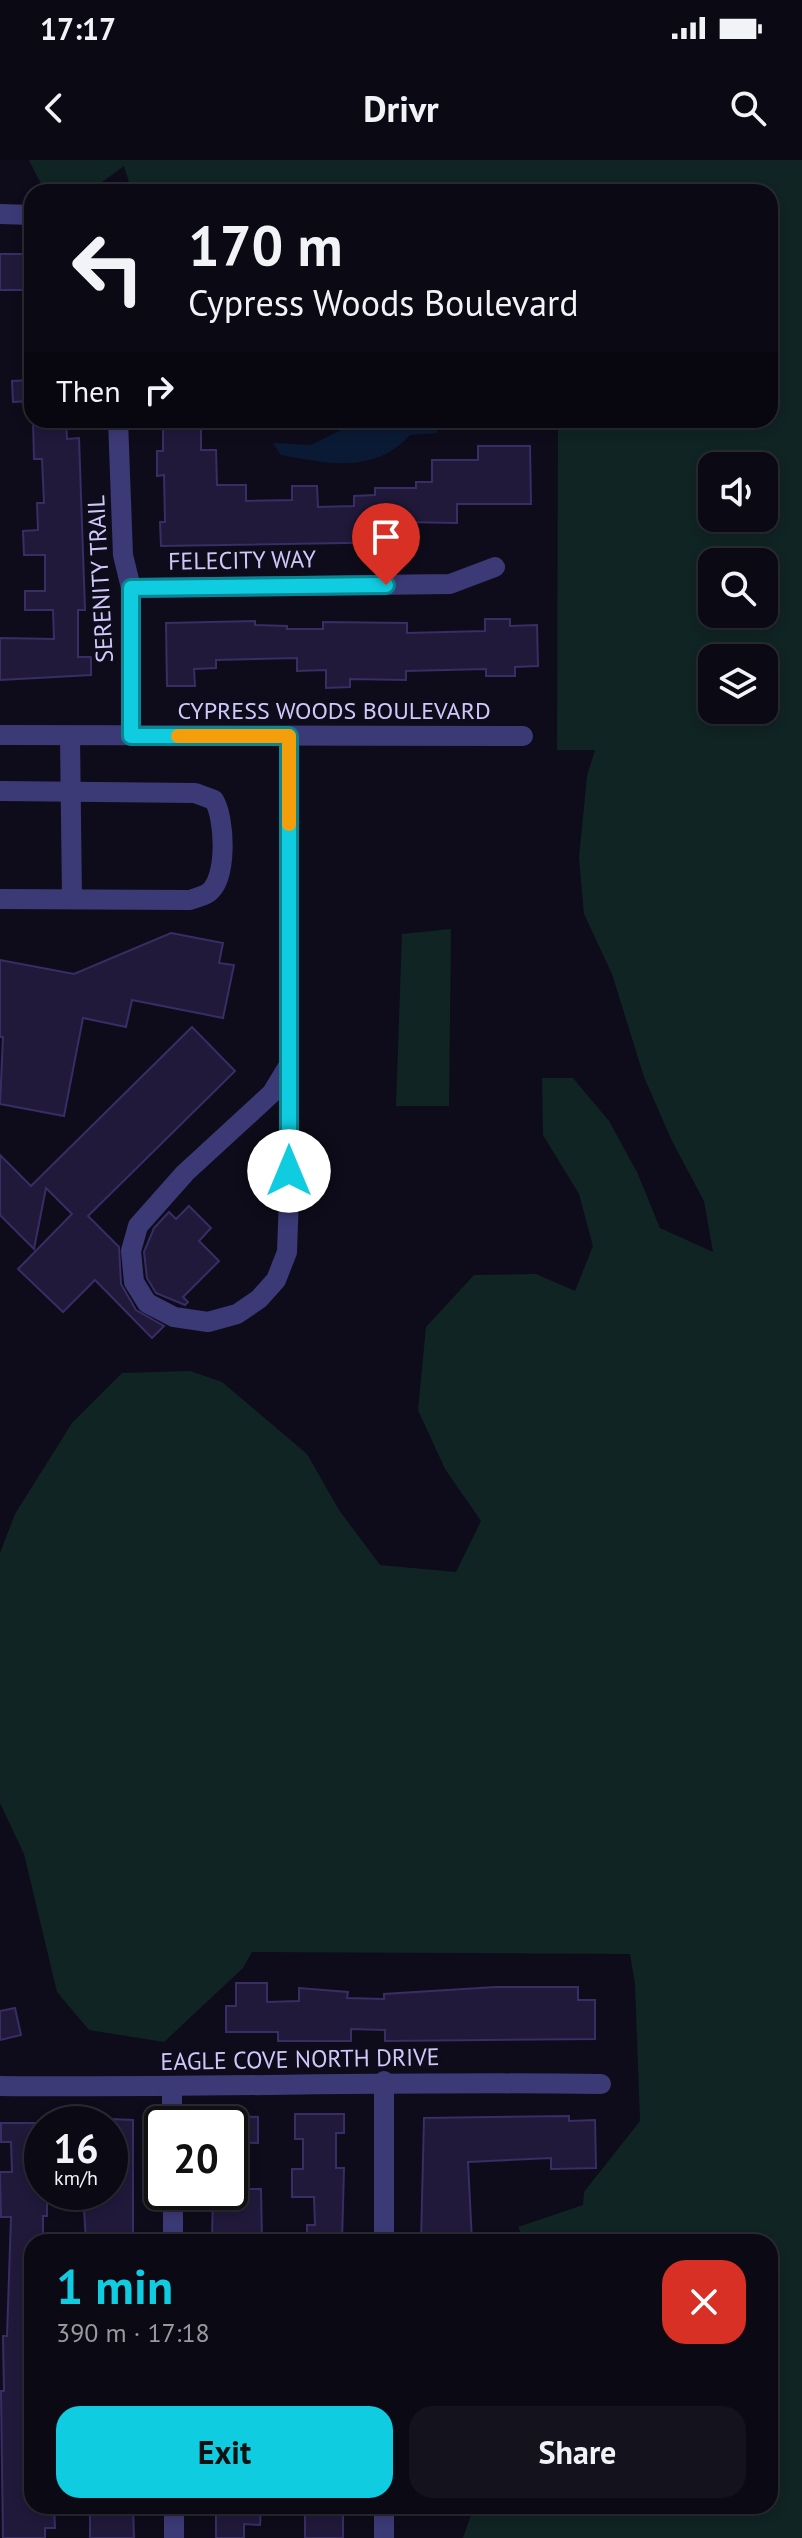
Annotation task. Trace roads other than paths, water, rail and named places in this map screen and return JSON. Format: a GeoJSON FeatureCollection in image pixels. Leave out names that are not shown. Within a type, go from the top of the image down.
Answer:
{"type":"FeatureCollection","features":[{"type":"Feature","properties":{"kind":"street"},"geometry":{"type":"LineString","coordinates":[[0,214],[24,215]]}},
{"type":"Feature","properties":{"kind":"street","name":"SERENITY TRAIL"},"geometry":{"type":"LineString","coordinates":[[118,428],[123,555],[131,588],[131,736]]}},
{"type":"Feature","properties":{"kind":"street","name":"FELECITY WAY"},"geometry":{"type":"LineString","coordinates":[[131,588],[450,584],[495,567]]}},
{"type":"Feature","properties":{"kind":"street","name":"CYPRESS WOODS BOULEVARD"},"geometry":{"type":"LineString","coordinates":[[0,735],[523,736]]}},
{"type":"Feature","properties":{"kind":"street"},"geometry":{"type":"LineString","coordinates":[[70,736],[72,899]]}},
{"type":"Feature","properties":{"kind":"street"},"geometry":{"type":"LineString","coordinates":[[289,736],[289,1065],[287,1252],[276,1280],[259,1299],[237,1314],[208,1322],[174,1317],[147,1303],[134,1282],[131,1251],[138,1226],[185,1173],[272,1093],[289,1065]]}},
{"type":"Feature","properties":{"kind":"street"},"geometry":{"type":"LineString","coordinates":[[0,791],[195,793],[214,800],[221,812],[222,851],[221,875],[209,892],[190,900],[0,899]]}},
{"type":"Feature","properties":{"kind":"street"},"geometry":{"type":"LineString","coordinates":[[384,2081],[384,2234]]}},
{"type":"Feature","properties":{"kind":"street","name":"EAGLE COVE NORTH DRIVE"},"geometry":{"type":"LineString","coordinates":[[0,2086],[172,2087],[384,2081],[601,2084]]}},
{"type":"Feature","properties":{"kind":"street"},"geometry":{"type":"LineString","coordinates":[[172,2087],[172,2106]]}},
{"type":"Feature","properties":{"kind":"street"},"geometry":{"type":"LineString","coordinates":[[173,2210],[173,2234]]}},
{"type":"Feature","properties":{"kind":"street"},"geometry":{"type":"LineString","coordinates":[[174,2514],[174,2538]]}},
{"type":"Feature","properties":{"kind":"street"},"geometry":{"type":"LineString","coordinates":[[384,2514],[384,2538]]}},
{"type":"Feature","properties":{"kind":"water"},"geometry":{"type":"Polygon","coordinates":[[[345,428],[436,428],[438,433],[410,435],[381,456],[350,463],[281,455],[273,443],[311,445],[345,428]]]}}]}
